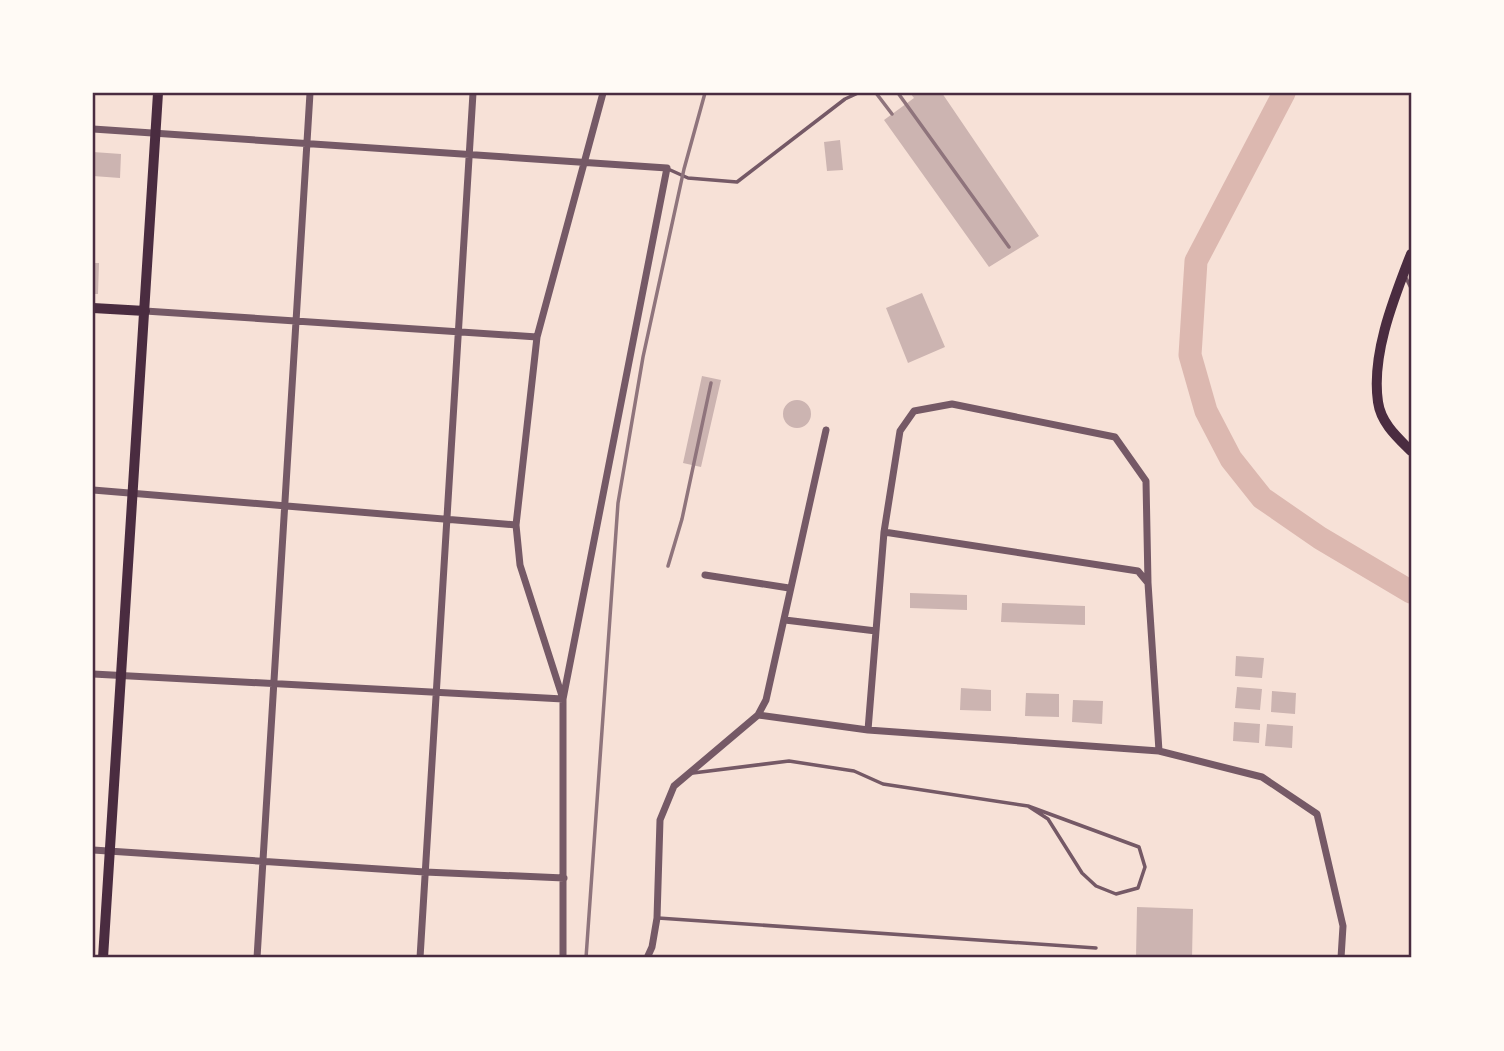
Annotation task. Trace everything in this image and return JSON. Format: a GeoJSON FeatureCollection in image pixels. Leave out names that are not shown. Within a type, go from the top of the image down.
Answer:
{"type":"FeatureCollection","features":[{"type":"Feature","properties":{"kind":"main road"},"geometry":{"type":"LineString","coordinates":[[103,958],[158,93]]}},
{"type":"Feature","properties":{"kind":"main road"},"geometry":{"type":"LineString","coordinates":[[1411,254],[1379,356],[1378,403],[1390,430],[1411,451]]}},
{"type":"Feature","properties":{"kind":"main road"},"geometry":{"type":"LineString","coordinates":[[93,308],[145,311]]}},
{"type":"Feature","properties":{"kind":"street"},"geometry":{"type":"LineString","coordinates":[[257,958],[310,93]]}},
{"type":"Feature","properties":{"kind":"street"},"geometry":{"type":"LineString","coordinates":[[420,958],[473,93]]}},
{"type":"Feature","properties":{"kind":"street"},"geometry":{"type":"LineString","coordinates":[[563,699],[520,565],[516,525],[537,337],[603,93]]}},
{"type":"Feature","properties":{"kind":"street"},"geometry":{"type":"LineString","coordinates":[[93,129],[667,168],[563,699],[563,958]]}},
{"type":"Feature","properties":{"kind":"street"},"geometry":{"type":"LineString","coordinates":[[145,311],[537,337]]}},
{"type":"Feature","properties":{"kind":"street"},"geometry":{"type":"LineString","coordinates":[[868,730],[884,532],[900,431],[914,411],[952,404],[1115,437],[1146,481],[1148,583],[1159,751]]}},
{"type":"Feature","properties":{"kind":"street"},"geometry":{"type":"LineString","coordinates":[[647,958],[657,918],[660,820],[674,786],[758,715],[766,700],[826,430]]}},
{"type":"Feature","properties":{"kind":"street"},"geometry":{"type":"LineString","coordinates":[[93,490],[516,525]]}},
{"type":"Feature","properties":{"kind":"street"},"geometry":{"type":"LineString","coordinates":[[884,532],[1138,571],[1148,583]]}},
{"type":"Feature","properties":{"kind":"street"},"geometry":{"type":"LineString","coordinates":[[705,575],[789,588]]}},
{"type":"Feature","properties":{"kind":"street"},"geometry":{"type":"LineString","coordinates":[[785,620],[876,631]]}},
{"type":"Feature","properties":{"kind":"street"},"geometry":{"type":"LineString","coordinates":[[93,674],[563,699]]}},
{"type":"Feature","properties":{"kind":"street"},"geometry":{"type":"LineString","coordinates":[[758,715],[868,730],[1159,751],[1262,777],[1317,814],[1343,926],[1341,958]]}},
{"type":"Feature","properties":{"kind":"street"},"geometry":{"type":"LineString","coordinates":[[93,850],[425,872],[564,878]]}},
{"type":"Feature","properties":{"kind":"lane"},"geometry":{"type":"LineString","coordinates":[[667,168],[688,178],[737,182],[845,99],[858,93]]}},
{"type":"Feature","properties":{"kind":"lane"},"geometry":{"type":"LineString","coordinates":[[1404,273],[1411,288]]}},
{"type":"Feature","properties":{"kind":"lane"},"geometry":{"type":"LineString","coordinates":[[685,774],[789,761],[854,771],[883,784],[1028,806],[1139,847],[1145,867],[1138,888],[1116,894],[1096,886],[1083,873],[1048,819],[1028,806]]}},
{"type":"Feature","properties":{"kind":"lane"},"geometry":{"type":"LineString","coordinates":[[657,918],[1096,948]]}},
{"type":"Feature","properties":{"kind":"building"},"geometry":{"type":"Polygon","coordinates":[[[910,93],[942,93],[1039,236],[989,267],[884,120],[914,98],[910,93]]]}},
{"type":"Feature","properties":{"kind":"building"},"geometry":{"type":"Polygon","coordinates":[[[840,140],[843,170],[827,171],[824,142],[840,140]]]}},
{"type":"Feature","properties":{"kind":"building"},"geometry":{"type":"Polygon","coordinates":[[[93,152],[121,154],[120,178],[93,176],[93,152]]]}},
{"type":"Feature","properties":{"kind":"building"},"geometry":{"type":"Polygon","coordinates":[[[93,263],[99,263],[98,294],[93,294],[93,263]]]}},
{"type":"Feature","properties":{"kind":"building"},"geometry":{"type":"Polygon","coordinates":[[[922,293],[945,347],[908,363],[886,308],[922,293]]]}},
{"type":"Feature","properties":{"kind":"building"},"geometry":{"type":"Polygon","coordinates":[[[702,376],[721,380],[701,467],[683,463],[702,376]]]}},
{"type":"Feature","properties":{"kind":"building"},"geometry":{"type":"Polygon","coordinates":[[[797,400],[807,404],[811,414],[807,424],[797,428],[787,424],[783,414],[787,404],[797,400]]]}},
{"type":"Feature","properties":{"kind":"building"},"geometry":{"type":"Polygon","coordinates":[[[910,593],[967,595],[967,610],[910,608],[910,593]]]}},
{"type":"Feature","properties":{"kind":"building"},"geometry":{"type":"Polygon","coordinates":[[[1002,603],[1085,606],[1085,625],[1001,622],[1002,603]]]}},
{"type":"Feature","properties":{"kind":"building"},"geometry":{"type":"Polygon","coordinates":[[[1236,656],[1264,658],[1262,678],[1235,676],[1236,656]]]}},
{"type":"Feature","properties":{"kind":"building"},"geometry":{"type":"Polygon","coordinates":[[[1237,687],[1262,689],[1260,710],[1235,708],[1237,687]]]}},
{"type":"Feature","properties":{"kind":"building"},"geometry":{"type":"Polygon","coordinates":[[[961,688],[991,690],[991,711],[960,710],[961,688]]]}},
{"type":"Feature","properties":{"kind":"building"},"geometry":{"type":"Polygon","coordinates":[[[1272,691],[1296,693],[1295,714],[1271,712],[1272,691]]]}},
{"type":"Feature","properties":{"kind":"building"},"geometry":{"type":"Polygon","coordinates":[[[1026,693],[1059,694],[1059,717],[1025,716],[1026,693]]]}},
{"type":"Feature","properties":{"kind":"building"},"geometry":{"type":"Polygon","coordinates":[[[1073,700],[1103,701],[1102,724],[1072,722],[1073,700]]]}},
{"type":"Feature","properties":{"kind":"building"},"geometry":{"type":"Polygon","coordinates":[[[1234,722],[1260,724],[1259,743],[1233,741],[1234,722]]]}},
{"type":"Feature","properties":{"kind":"building"},"geometry":{"type":"Polygon","coordinates":[[[1267,724],[1293,726],[1292,748],[1265,746],[1267,724]]]}},
{"type":"Feature","properties":{"kind":"building"},"geometry":{"type":"Polygon","coordinates":[[[1137,907],[1193,909],[1192,958],[1136,958],[1137,907]]]}},
{"type":"Feature","properties":{"kind":"waterway"},"geometry":{"type":"LineString","coordinates":[[1284,93],[1196,261],[1190,355],[1206,411],[1231,459],[1262,498],[1320,538],[1411,592]]}},
{"type":"Feature","properties":{"kind":"railway"},"geometry":{"type":"LineString","coordinates":[[586,958],[618,503],[643,357],[684,169],[705,93]]}},
{"type":"Feature","properties":{"kind":"railway"},"geometry":{"type":"LineString","coordinates":[[876,93],[892,114]]}},
{"type":"Feature","properties":{"kind":"railway"},"geometry":{"type":"LineString","coordinates":[[898,93],[1009,247]]}},
{"type":"Feature","properties":{"kind":"railway"},"geometry":{"type":"LineString","coordinates":[[668,566],[682,519],[711,383]]}}]}
